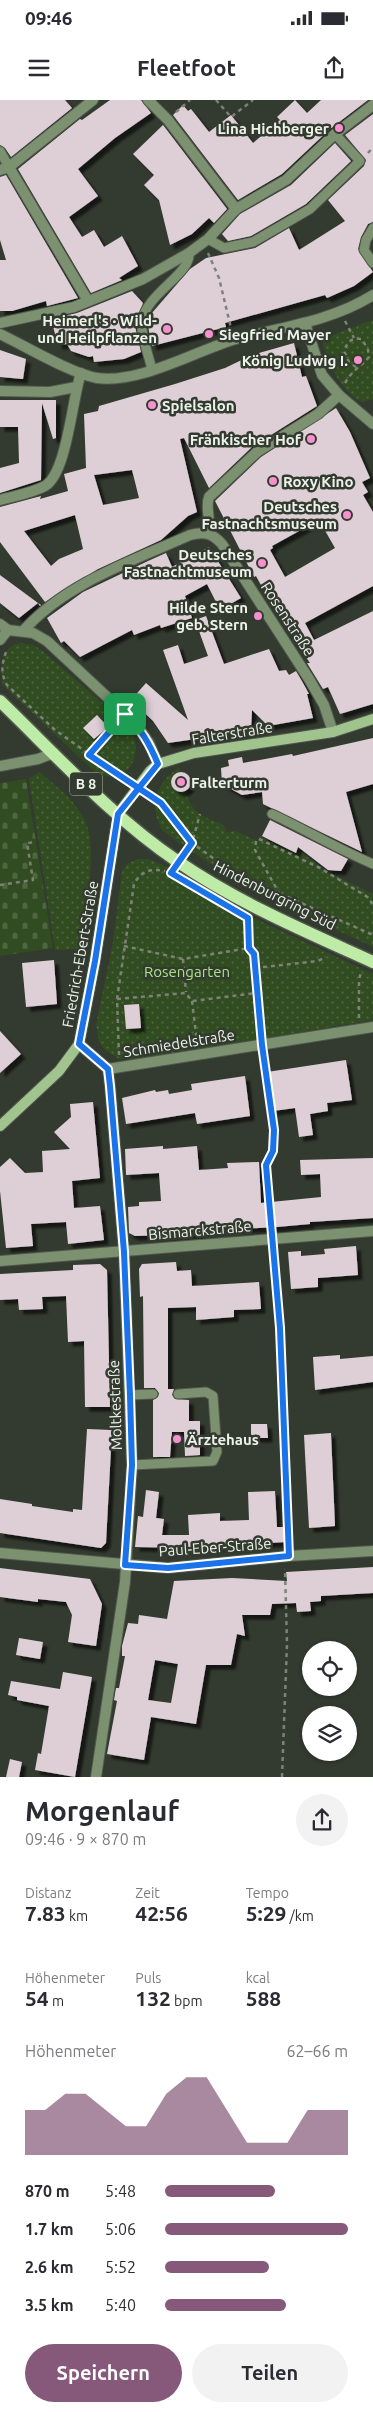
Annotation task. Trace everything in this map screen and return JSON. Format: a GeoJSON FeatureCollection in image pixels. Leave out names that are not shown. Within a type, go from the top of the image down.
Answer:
{"type":"FeatureCollection","features":[{"type":"Feature","properties":{"kind":"main road","name":"B 8"},"geometry":{"type":"LineString","coordinates":[[0,701],[118,814]]}},
{"type":"Feature","properties":{"kind":"main road","name":"Hindenburgring Süd"},"geometry":{"type":"LineString","coordinates":[[118,814],[178,862],[249,904],[373,962]]}},
{"type":"Feature","properties":{"kind":"street"},"geometry":{"type":"LineString","coordinates":[[88,301],[4,168],[93,100]]}},
{"type":"Feature","properties":{"kind":"street"},"geometry":{"type":"LineString","coordinates":[[148,100],[168,120],[236,209]]}},
{"type":"Feature","properties":{"kind":"street"},"geometry":{"type":"LineString","coordinates":[[0,322],[74,307],[143,279],[189,253],[208,239],[236,209],[286,180],[335,134],[373,105]]}},
{"type":"Feature","properties":{"kind":"street"},"geometry":{"type":"LineString","coordinates":[[0,334],[81,373],[108,378],[152,370],[234,340],[305,323],[340,311],[373,295]]}},
{"type":"Feature","properties":{"kind":"street"},"geometry":{"type":"LineString","coordinates":[[305,323],[322,374],[339,395],[373,424]]}},
{"type":"Feature","properties":{"kind":"street"},"geometry":{"type":"LineString","coordinates":[[0,500],[43,487],[54,475],[63,457],[76,388],[81,373]]}},
{"type":"Feature","properties":{"kind":"street"},"geometry":{"type":"LineString","coordinates":[[0,392],[50,392],[76,388]]}},
{"type":"Feature","properties":{"kind":"street"},"geometry":{"type":"LineString","coordinates":[[23,631],[50,605],[98,576],[190,535],[199,532],[208,533],[211,523],[207,502],[208,497],[257,452],[318,414],[339,395]]}},
{"type":"Feature","properties":{"kind":"street","name":"Rosenstraße"},"geometry":{"type":"LineString","coordinates":[[208,533],[222,544],[309,679],[324,705],[333,732]]}},
{"type":"Feature","properties":{"kind":"street"},"geometry":{"type":"LineString","coordinates":[[0,640],[4,627],[32,633],[47,641],[136,724],[149,743],[158,764],[118,814]]}},
{"type":"Feature","properties":{"kind":"street","name":"Falterstraße"},"geometry":{"type":"LineString","coordinates":[[158,764],[194,753],[333,732],[373,719]]}},
{"type":"Feature","properties":{"kind":"street"},"geometry":{"type":"LineString","coordinates":[[0,766],[38,759],[54,753]]}},
{"type":"Feature","properties":{"kind":"street","name":"Friedrich-Ebert-Straße"},"geometry":{"type":"LineString","coordinates":[[0,1126],[59,1071],[79,1044],[95,961],[118,814]]}},
{"type":"Feature","properties":{"kind":"street","name":"Schmiedelstraße"},"geometry":{"type":"LineString","coordinates":[[108,1069],[262,1045],[369,1023]]}},
{"type":"Feature","properties":{"kind":"street"},"geometry":{"type":"LineString","coordinates":[[79,1044],[108,1069]]}},
{"type":"Feature","properties":{"kind":"street","name":"Moltkestraße"},"geometry":{"type":"LineString","coordinates":[[96,1777],[125,1582],[132,1465],[124,1252],[108,1069]]}},
{"type":"Feature","properties":{"kind":"street","name":"Bismarckstraße"},"geometry":{"type":"LineString","coordinates":[[0,1261],[373,1231]]}},
{"type":"Feature","properties":{"kind":"street","name":"Paul-Eber-Straße"},"geometry":{"type":"LineString","coordinates":[[0,1553],[168,1568],[289,1556],[373,1552]]}},
{"type":"Feature","properties":{"kind":"lane"},"geometry":{"type":"LineString","coordinates":[[208,239],[224,248],[253,242],[310,209],[360,161],[335,134]]}},
{"type":"Feature","properties":{"kind":"lane"},"geometry":{"type":"LineString","coordinates":[[0,151],[4,168]]}},
{"type":"Feature","properties":{"kind":"lane"},"geometry":{"type":"LineString","coordinates":[[373,228],[364,245],[364,250],[373,263]]}},
{"type":"Feature","properties":{"kind":"lane"},"geometry":{"type":"LineString","coordinates":[[152,370],[143,332],[144,315],[150,302],[187,264],[189,253]]}},
{"type":"Feature","properties":{"kind":"lane"},"geometry":{"type":"LineString","coordinates":[[272,814],[310,832],[341,851],[373,864]]}},
{"type":"Feature","properties":{"kind":"lane"},"geometry":{"type":"LineString","coordinates":[[132,1465],[213,1462],[217,1452],[213,1396],[206,1392],[178,1394]]}},
{"type":"Feature","properties":{"kind":"lane"},"geometry":{"type":"LineString","coordinates":[[130,1395],[153,1394]]}},
{"type":"Feature","properties":{"kind":"path"},"geometry":{"type":"LineString","coordinates":[[168,120],[190,100]]}},
{"type":"Feature","properties":{"kind":"path"},"geometry":{"type":"LineString","coordinates":[[216,100],[231,117],[253,100]]}},
{"type":"Feature","properties":{"kind":"path"},"geometry":{"type":"LineString","coordinates":[[210,256],[219,278],[234,340]]}},
{"type":"Feature","properties":{"kind":"path"},"geometry":{"type":"LineString","coordinates":[[340,311],[354,338]]}},
{"type":"Feature","properties":{"kind":"path"},"geometry":{"type":"LineString","coordinates":[[339,395],[356,367],[365,362],[369,357],[368,350],[362,339],[354,338],[347,342],[344,351],[349,362],[356,367]]}},
{"type":"Feature","properties":{"kind":"path"},"geometry":{"type":"LineString","coordinates":[[0,649],[6,652],[1,667],[2,677],[7,684],[55,730],[161,803],[192,843],[243,877],[373,934]]}},
{"type":"Feature","properties":{"kind":"path"},"geometry":{"type":"LineString","coordinates":[[89,755],[125,714]]}},
{"type":"Feature","properties":{"kind":"path"},"geometry":{"type":"LineString","coordinates":[[125,1059],[119,1057],[117,998],[134,884],[138,877],[146,871],[155,870],[171,873],[192,843],[200,814]]}},
{"type":"Feature","properties":{"kind":"path"},"geometry":{"type":"LineString","coordinates":[[279,893],[255,850],[257,840],[320,868],[369,898],[373,906]]}},
{"type":"Feature","properties":{"kind":"path"},"geometry":{"type":"LineString","coordinates":[[0,885],[33,880],[27,843],[36,842]]}},
{"type":"Feature","properties":{"kind":"path"},"geometry":{"type":"LineString","coordinates":[[240,913],[256,922]]}},
{"type":"Feature","properties":{"kind":"path"},"geometry":{"type":"LineString","coordinates":[[248,918],[249,948],[254,954],[256,993],[274,1130],[273,1151],[266,1165],[280,1328],[289,1556],[284,1573],[287,1644],[282,1777]]}},
{"type":"Feature","properties":{"kind":"path"},"geometry":{"type":"LineString","coordinates":[[124,946],[182,959],[249,948]]}},
{"type":"Feature","properties":{"kind":"path"},"geometry":{"type":"LineString","coordinates":[[255,968],[318,961],[326,957],[317,952]]}},
{"type":"Feature","properties":{"kind":"path"},"geometry":{"type":"LineString","coordinates":[[182,959],[186,993],[192,1001],[197,1047]]}},
{"type":"Feature","properties":{"kind":"path"},"geometry":{"type":"LineString","coordinates":[[361,972],[359,980],[359,1020],[369,1023]]}},
{"type":"Feature","properties":{"kind":"path"},"geometry":{"type":"LineString","coordinates":[[117,998],[186,993]]}},
{"type":"Feature","properties":{"kind":"path"},"geometry":{"type":"LineString","coordinates":[[192,1001],[256,993]]}},
{"type":"Feature","properties":{"kind":"green space"},"geometry":{"type":"Polygon","coordinates":[[[373,321],[373,399],[363,402],[349,393],[331,368],[323,342],[328,337],[373,321]]]}},
{"type":"Feature","properties":{"kind":"green space"},"geometry":{"type":"Polygon","coordinates":[[[20,643],[34,645],[45,653],[129,726],[136,746],[135,756],[125,772],[117,776],[96,773],[3,685],[2,665],[5,654],[13,645],[20,643]]]}},
{"type":"Feature","properties":{"kind":"green space"},"geometry":{"type":"Polygon","coordinates":[[[179,768],[180,771],[172,778],[173,788],[178,791],[186,791],[195,809],[205,817],[224,825],[226,832],[236,831],[257,841],[260,836],[296,854],[299,850],[326,871],[373,894],[373,947],[291,908],[238,880],[186,848],[162,830],[156,813],[157,795],[165,780],[179,768]]]}},
{"type":"Feature","properties":{"kind":"green space"},"geometry":{"type":"Polygon","coordinates":[[[39,772],[72,801],[86,823],[89,835],[91,867],[79,949],[55,950],[29,779],[39,772]]]}},
{"type":"Feature","properties":{"kind":"green space"},"geometry":{"type":"Polygon","coordinates":[[[26,779],[53,948],[0,956],[0,783],[26,779]]]}},
{"type":"Feature","properties":{"kind":"green space","name":"Rosengarten"},"geometry":{"type":"Polygon","coordinates":[[[137,859],[148,859],[163,865],[252,917],[373,974],[373,1020],[133,1060],[119,1059],[106,1051],[99,1042],[96,1025],[113,942],[122,871],[126,865],[137,859]]]}},
{"type":"Feature","properties":{"kind":"building"},"geometry":{"type":"Polygon","coordinates":[[[0,100],[65,100],[72,108],[11,157],[5,148],[0,145],[0,100]]]}},
{"type":"Feature","properties":{"kind":"building"},"geometry":{"type":"Polygon","coordinates":[[[110,100],[141,100],[151,113],[115,138],[78,169],[98,196],[69,217],[82,237],[94,230],[104,247],[122,236],[138,266],[119,278],[122,280],[91,293],[18,169],[80,119],[82,120],[110,100]]]}},
{"type":"Feature","properties":{"kind":"building"},"geometry":{"type":"Polygon","coordinates":[[[295,100],[307,113],[321,100],[368,100],[330,129],[282,174],[238,200],[173,115],[183,105],[188,111],[191,109],[209,132],[231,115],[253,143],[280,120],[277,117],[295,100]]]}},
{"type":"Feature","properties":{"kind":"building"},"geometry":{"type":"Polygon","coordinates":[[[373,114],[373,222],[368,224],[361,237],[358,249],[373,272],[354,286],[327,298],[325,295],[225,323],[226,327],[152,346],[148,326],[151,314],[190,269],[206,258],[255,248],[289,228],[299,250],[345,221],[328,200],[364,166],[366,160],[345,135],[373,114]]]}},
{"type":"Feature","properties":{"kind":"building"},"geometry":{"type":"Polygon","coordinates":[[[163,125],[227,209],[214,223],[209,218],[192,234],[170,245],[159,200],[144,185],[154,175],[133,154],[163,125]]]}},
{"type":"Feature","properties":{"kind":"building"},"geometry":{"type":"Polygon","coordinates":[[[335,143],[351,161],[306,204],[251,236],[228,241],[222,234],[240,214],[291,185],[335,143]]]}},
{"type":"Feature","properties":{"kind":"building"},"geometry":{"type":"Polygon","coordinates":[[[6,175],[78,298],[47,306],[46,301],[12,311],[0,311],[0,260],[6,260],[0,240],[0,177],[6,175]]]}},
{"type":"Feature","properties":{"kind":"building"},"geometry":{"type":"Polygon","coordinates":[[[132,291],[143,303],[135,326],[141,352],[124,359],[94,362],[93,356],[89,357],[71,351],[67,344],[58,345],[51,319],[77,313],[132,291]]]}},
{"type":"Feature","properties":{"kind":"building"},"geometry":{"type":"Polygon","coordinates":[[[294,343],[302,377],[306,376],[317,406],[252,447],[209,488],[184,438],[180,439],[197,512],[188,516],[161,540],[98,569],[45,602],[0,542],[0,507],[68,491],[64,474],[86,468],[84,414],[98,411],[99,406],[225,368],[252,355],[294,343]],[[132,470],[94,475],[103,505],[139,498],[132,470]],[[75,515],[24,531],[51,566],[59,559],[83,549],[75,515]]]}},
{"type":"Feature","properties":{"kind":"building"},"geometry":{"type":"Polygon","coordinates":[[[0,350],[26,359],[23,379],[0,377],[0,350]]]}},
{"type":"Feature","properties":{"kind":"building"},"geometry":{"type":"Polygon","coordinates":[[[0,400],[56,400],[56,438],[53,439],[42,403],[41,480],[0,493],[0,468],[19,463],[18,427],[0,427],[0,400]]]}},
{"type":"Feature","properties":{"kind":"building"},"geometry":{"type":"Polygon","coordinates":[[[336,408],[350,432],[370,478],[362,482],[368,492],[363,495],[373,512],[373,586],[305,623],[314,640],[373,611],[373,704],[340,714],[328,687],[323,689],[307,663],[310,663],[277,614],[256,576],[254,577],[215,501],[261,457],[336,408]],[[319,520],[272,546],[273,548],[270,550],[285,577],[335,548],[319,520]]]}},
{"type":"Feature","properties":{"kind":"building"},"geometry":{"type":"Polygon","coordinates":[[[209,547],[241,598],[220,610],[207,584],[185,596],[192,618],[161,628],[160,625],[134,635],[132,630],[80,657],[64,641],[61,643],[47,618],[83,592],[166,553],[172,567],[209,547]]]}},
{"type":"Feature","properties":{"kind":"building"},"geometry":{"type":"Polygon","coordinates":[[[0,575],[38,603],[19,618],[0,603],[0,575]]]}},
{"type":"Feature","properties":{"kind":"building"},"geometry":{"type":"Polygon","coordinates":[[[206,616],[224,664],[269,649],[279,671],[286,670],[289,675],[296,671],[309,694],[307,694],[313,718],[268,726],[252,710],[251,731],[168,743],[153,721],[131,700],[146,683],[188,720],[163,650],[178,645],[184,664],[208,656],[195,620],[206,616]]]}},
{"type":"Feature","properties":{"kind":"building"},"geometry":{"type":"Polygon","coordinates":[[[97,715],[108,727],[94,739],[83,728],[97,715]]]}},
{"type":"Feature","properties":{"kind":"building"},"geometry":{"type":"Polygon","coordinates":[[[373,738],[373,784],[346,792],[362,852],[263,804],[262,792],[242,795],[222,784],[221,768],[229,766],[228,760],[242,757],[243,763],[292,754],[293,756],[373,738]]]}},
{"type":"Feature","properties":{"kind":"building","name":"Falterturm"},"geometry":{"type":"Polygon","coordinates":[[[181,772],[188,775],[191,782],[188,789],[181,792],[174,789],[171,782],[174,775],[181,772]]]}},
{"type":"Feature","properties":{"kind":"building"},"geometry":{"type":"Polygon","coordinates":[[[270,820],[348,859],[341,871],[328,870],[298,847],[296,853],[262,836],[270,820]]]}},
{"type":"Feature","properties":{"kind":"building"},"geometry":{"type":"Polygon","coordinates":[[[54,960],[57,1004],[26,1007],[22,963],[54,960]]]}},
{"type":"Feature","properties":{"kind":"building"},"geometry":{"type":"Polygon","coordinates":[[[139,1004],[141,1028],[126,1029],[124,1005],[139,1004]]]}},
{"type":"Feature","properties":{"kind":"building"},"geometry":{"type":"Polygon","coordinates":[[[0,1031],[21,1054],[0,1073],[0,1031]]]}},
{"type":"Feature","properties":{"kind":"building"},"geometry":{"type":"Polygon","coordinates":[[[346,1060],[352,1100],[327,1103],[328,1111],[310,1114],[313,1135],[299,1137],[295,1108],[273,1111],[267,1072],[346,1060]]]}},
{"type":"Feature","properties":{"kind":"building"},"geometry":{"type":"Polygon","coordinates":[[[245,1076],[250,1116],[197,1124],[195,1113],[126,1124],[122,1098],[155,1090],[156,1092],[168,1090],[169,1094],[192,1090],[191,1084],[245,1076]]]}},
{"type":"Feature","properties":{"kind":"building"},"geometry":{"type":"Polygon","coordinates":[[[93,1102],[100,1178],[72,1181],[74,1208],[100,1206],[104,1240],[68,1244],[66,1222],[31,1224],[33,1246],[6,1248],[0,1191],[0,1167],[10,1158],[25,1173],[43,1172],[42,1151],[70,1149],[54,1132],[71,1117],[70,1104],[93,1102]]]}},
{"type":"Feature","properties":{"kind":"building"},"geometry":{"type":"Polygon","coordinates":[[[163,1146],[163,1149],[197,1146],[199,1170],[228,1168],[227,1163],[259,1162],[261,1203],[321,1197],[320,1174],[301,1175],[300,1160],[373,1158],[373,1218],[239,1229],[238,1224],[200,1227],[201,1234],[135,1236],[129,1233],[128,1207],[139,1206],[139,1202],[161,1201],[159,1173],[126,1175],[125,1149],[163,1146]]]}},
{"type":"Feature","properties":{"kind":"building"},"geometry":{"type":"Polygon","coordinates":[[[356,1246],[358,1275],[318,1278],[318,1287],[291,1289],[288,1252],[301,1251],[301,1256],[325,1254],[324,1249],[356,1246]]]}},
{"type":"Feature","properties":{"kind":"building"},"geometry":{"type":"Polygon","coordinates":[[[176,1262],[177,1271],[191,1270],[192,1286],[259,1282],[261,1309],[234,1310],[234,1317],[196,1320],[196,1307],[168,1308],[168,1389],[174,1389],[172,1395],[175,1399],[189,1400],[189,1421],[200,1421],[200,1455],[185,1456],[184,1432],[172,1432],[170,1457],[153,1457],[153,1400],[158,1397],[159,1393],[155,1388],[144,1388],[143,1296],[140,1297],[139,1269],[142,1264],[176,1262]]]}},
{"type":"Feature","properties":{"kind":"building"},"geometry":{"type":"Polygon","coordinates":[[[100,1264],[107,1270],[110,1407],[85,1407],[84,1341],[68,1342],[66,1296],[42,1297],[43,1309],[19,1310],[18,1299],[0,1300],[0,1274],[73,1270],[73,1265],[100,1264]]]}},
{"type":"Feature","properties":{"kind":"building"},"geometry":{"type":"Polygon","coordinates":[[[340,1355],[340,1359],[373,1356],[373,1382],[315,1390],[313,1357],[340,1355]]]}},
{"type":"Feature","properties":{"kind":"building"},"geometry":{"type":"Polygon","coordinates":[[[251,1424],[267,1424],[268,1438],[251,1438],[251,1424]]]}},
{"type":"Feature","properties":{"kind":"building"},"geometry":{"type":"Polygon","coordinates":[[[87,1429],[112,1430],[106,1543],[101,1548],[0,1533],[0,1499],[73,1512],[73,1509],[82,1510],[87,1429]]]}},
{"type":"Feature","properties":{"kind":"building"},"geometry":{"type":"Polygon","coordinates":[[[331,1433],[335,1526],[309,1528],[304,1435],[331,1433]]]}},
{"type":"Feature","properties":{"kind":"building"},"geometry":{"type":"Polygon","coordinates":[[[146,1490],[159,1492],[156,1518],[164,1519],[162,1535],[189,1535],[188,1515],[220,1513],[220,1521],[249,1520],[248,1492],[275,1491],[277,1527],[285,1527],[286,1542],[189,1548],[135,1547],[138,1516],[143,1517],[146,1490]]]}},
{"type":"Feature","properties":{"kind":"building"},"geometry":{"type":"Polygon","coordinates":[[[373,1567],[373,1593],[321,1596],[321,1601],[310,1602],[311,1611],[297,1612],[296,1603],[272,1604],[270,1615],[242,1615],[245,1636],[237,1634],[231,1665],[206,1665],[196,1724],[151,1717],[144,1760],[107,1754],[117,1701],[114,1700],[116,1688],[119,1688],[125,1656],[122,1656],[122,1646],[128,1623],[138,1624],[139,1615],[167,1619],[174,1581],[232,1578],[287,1581],[286,1572],[373,1567]],[[155,1660],[148,1700],[171,1703],[178,1664],[155,1660]]]}},
{"type":"Feature","properties":{"kind":"building"},"geometry":{"type":"Polygon","coordinates":[[[0,1568],[90,1579],[102,1604],[96,1646],[68,1642],[72,1615],[66,1602],[38,1599],[38,1602],[0,1597],[0,1568]]]}},
{"type":"Feature","properties":{"kind":"building"},"geometry":{"type":"Polygon","coordinates":[[[19,1638],[43,1642],[40,1659],[16,1655],[19,1638]]]}},
{"type":"Feature","properties":{"kind":"building"},"geometry":{"type":"Polygon","coordinates":[[[63,1672],[92,1677],[75,1777],[35,1770],[38,1753],[41,1754],[49,1706],[17,1700],[17,1697],[8,1695],[11,1681],[60,1689],[63,1672]]]}},
{"type":"Feature","properties":{"kind":"building"},"geometry":{"type":"Polygon","coordinates":[[[10,1759],[22,1762],[19,1777],[6,1777],[10,1759]]]}},
{"type":"Feature","properties":{"kind":"place","name":"Lina Hichberger"},"geometry":{"type":"Point","coordinates":[339,128]}},
{"type":"Feature","properties":{"kind":"place","name":"Heimerl's · Wild- und Heilpflanzen"},"geometry":{"type":"Point","coordinates":[167,329]}},
{"type":"Feature","properties":{"kind":"place","name":"Siegfried Mayer"},"geometry":{"type":"Point","coordinates":[209,334]}},
{"type":"Feature","properties":{"kind":"place","name":"König Ludwig I."},"geometry":{"type":"Point","coordinates":[358,360]}},
{"type":"Feature","properties":{"kind":"place","name":"Spielsalon"},"geometry":{"type":"Point","coordinates":[152,405]}},
{"type":"Feature","properties":{"kind":"place","name":"Fränkischer Hof"},"geometry":{"type":"Point","coordinates":[311,439]}},
{"type":"Feature","properties":{"kind":"place","name":"Roxy Kino"},"geometry":{"type":"Point","coordinates":[273,481]}},
{"type":"Feature","properties":{"kind":"place","name":"Deutsches Fastnachtsmuseum"},"geometry":{"type":"Point","coordinates":[347,515]}},
{"type":"Feature","properties":{"kind":"place","name":"Deutsches Fastnachtmuseum"},"geometry":{"type":"Point","coordinates":[262,563]}},
{"type":"Feature","properties":{"kind":"place","name":"Hilde Stern geb. Stern"},"geometry":{"type":"Point","coordinates":[258,616]}},
{"type":"Feature","properties":{"kind":"place","name":"Falterturm"},"geometry":{"type":"Point","coordinates":[181,782]}},
{"type":"Feature","properties":{"kind":"place","name":"Ärztehaus"},"geometry":{"type":"Point","coordinates":[177,1439]}},
{"type":"Feature","properties":{"kind":"route"},"geometry":{"type":"LineString","coordinates":[[125,714],[89,755],[138,788],[161,803],[192,843],[171,873],[248,918],[246,923],[249,948],[254,954],[256,993],[274,1130],[273,1151],[266,1165],[280,1328],[289,1556],[168,1568],[125,1565],[132,1465],[130,1395],[124,1252],[110,1086],[108,1069],[79,1044],[95,961],[118,814],[138,788],[150,771],[158,764],[149,743],[136,724],[125,714]]}}]}
